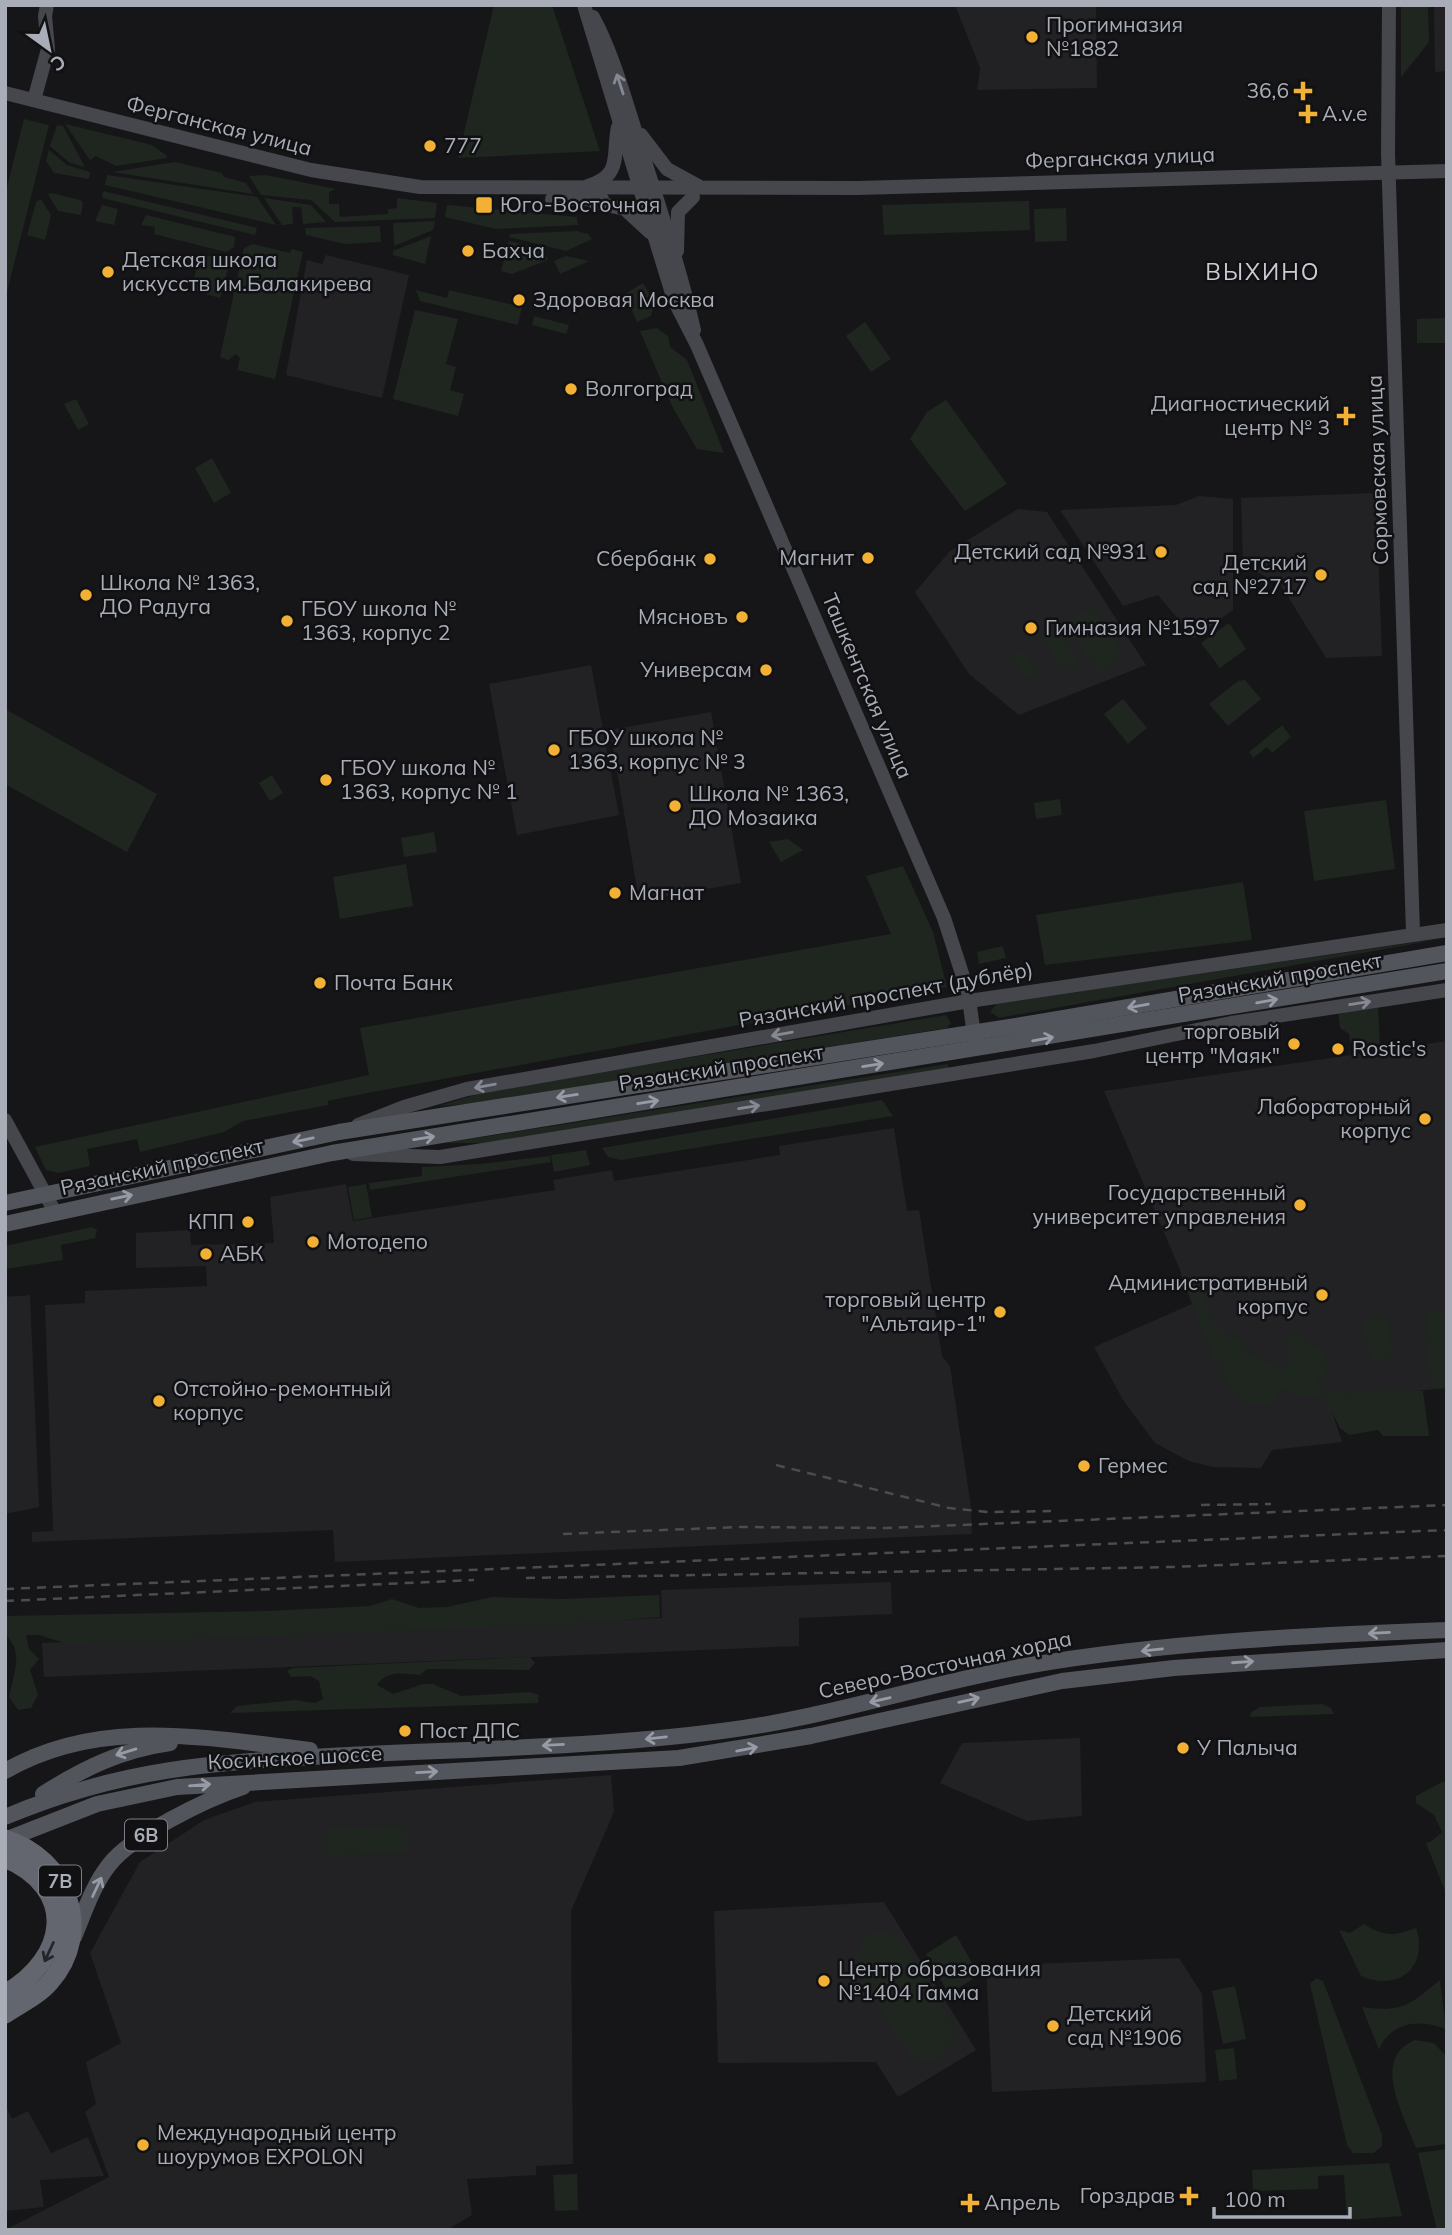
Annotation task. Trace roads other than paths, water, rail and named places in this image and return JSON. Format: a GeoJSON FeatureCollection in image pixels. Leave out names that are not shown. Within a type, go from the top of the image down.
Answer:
{"type":"FeatureCollection","features":[{"type":"Feature","properties":{"kind":"highway","name":"7B"},"geometry":{"type":"LineString","coordinates":[[5,1840],[40,1856],[57,1875],[72,1913],[69,1949]]}},
{"type":"Feature","properties":{"kind":"highway"},"geometry":{"type":"LineString","coordinates":[[5,1858],[26,1868],[44,1888],[51,1903],[56,1928],[52,1948],[42,1965],[5,1994]]}},
{"type":"Feature","properties":{"kind":"highway","name":"6B"},"geometry":{"type":"LineString","coordinates":[[5,2014],[50,1982],[69,1949]]}},
{"type":"Feature","properties":{"kind":"main road","name":"Рязанский проспект"},"geometry":{"type":"LineString","coordinates":[[5,1203],[338,1132],[974,1033],[1447,953]]}},
{"type":"Feature","properties":{"kind":"main road","name":"Рязанский проспект"},"geometry":{"type":"LineString","coordinates":[[5,1224],[332,1153],[976,1051],[1447,971]]}},
{"type":"Feature","properties":{"kind":"main road","name":"Северо-Восточная хорда"},"geometry":{"type":"LineString","coordinates":[[621,1741],[779,1722],[1026,1666],[1079,1658],[1242,1643],[1447,1630]]}},
{"type":"Feature","properties":{"kind":"main road","name":"Северо-Восточная хорда"},"geometry":{"type":"LineString","coordinates":[[679,1758],[785,1741],[1062,1681],[1174,1668],[1447,1650]]}},
{"type":"Feature","properties":{"kind":"main road"},"geometry":{"type":"LineString","coordinates":[[9,1769],[56,1748],[107,1737],[144,1734],[217,1739],[327,1752],[383,1754]]}},
{"type":"Feature","properties":{"kind":"main road"},"geometry":{"type":"LineString","coordinates":[[5,1816],[85,1768],[111,1756],[158,1744],[217,1739]]}},
{"type":"Feature","properties":{"kind":"main road","name":"Косинское шоссе"},"geometry":{"type":"LineString","coordinates":[[5,1816],[66,1793],[128,1776],[209,1764],[621,1741]]}},
{"type":"Feature","properties":{"kind":"main road","name":"Косинское шоссе"},"geometry":{"type":"LineString","coordinates":[[5,1840],[97,1804],[177,1787],[679,1758]]}},
{"type":"Feature","properties":{"kind":"main road","name":"6B"},"geometry":{"type":"LineString","coordinates":[[69,1949],[100,1878],[125,1848],[215,1798],[274,1780]]}},
{"type":"Feature","properties":{"kind":"street"},"geometry":{"type":"LineString","coordinates":[[34,100],[48,49],[45,16],[47,5]]}},
{"type":"Feature","properties":{"kind":"street","name":"Ташкентская улица"},"geometry":{"type":"LineString","coordinates":[[586,5],[647,193],[676,264],[697,345]]}},
{"type":"Feature","properties":{"kind":"street","name":"Сормовская улица"},"geometry":{"type":"LineString","coordinates":[[1389,5],[1389,172],[1413,933]]}},
{"type":"Feature","properties":{"kind":"street","name":"Ферганская улица"},"geometry":{"type":"LineString","coordinates":[[5,94],[311,170],[425,187],[577,194],[696,192],[747,195],[795,188],[1447,171]]}},
{"type":"Feature","properties":{"kind":"street"},"geometry":{"type":"LineString","coordinates":[[626,125],[667,169],[696,192],[682,205],[677,218],[676,264]]}},
{"type":"Feature","properties":{"kind":"street"},"geometry":{"type":"LineString","coordinates":[[577,194],[596,184],[613,170],[626,125]]}},
{"type":"Feature","properties":{"kind":"street","name":"Ташкентская улица"},"geometry":{"type":"LineString","coordinates":[[647,193],[653,235],[679,314],[697,345],[944,918],[958,955],[969,1001],[976,1051]]}},
{"type":"Feature","properties":{"kind":"street"},"geometry":{"type":"LineString","coordinates":[[577,194],[625,209],[653,235]]}},
{"type":"Feature","properties":{"kind":"street","name":"Рязанский проспект (дублёр)"},"geometry":{"type":"LineString","coordinates":[[338,1132],[404,1107],[467,1089],[969,1001],[1447,930]]}},
{"type":"Feature","properties":{"kind":"street"},"geometry":{"type":"LineString","coordinates":[[332,1153],[440,1157],[1094,1051],[1231,1023],[1447,990]]}},
{"type":"Feature","properties":{"kind":"street"},"geometry":{"type":"LineString","coordinates":[[5,1121],[55,1212]]}},
{"type":"Feature","properties":{"kind":"railway"},"geometry":{"type":"LineString","coordinates":[[776,1465],[949,1508],[987,1512],[1051,1511]]}},
{"type":"Feature","properties":{"kind":"railway"},"geometry":{"type":"LineString","coordinates":[[1201,1505],[1271,1504]]}},
{"type":"Feature","properties":{"kind":"railway"},"geometry":{"type":"LineString","coordinates":[[563,1534],[739,1527],[887,1528],[1447,1505]]}},
{"type":"Feature","properties":{"kind":"railway"},"geometry":{"type":"LineString","coordinates":[[5,1589],[1447,1530]]}},
{"type":"Feature","properties":{"kind":"railway"},"geometry":{"type":"LineString","coordinates":[[526,1578],[1172,1567],[1447,1556]]}},
{"type":"Feature","properties":{"kind":"railway"},"geometry":{"type":"LineString","coordinates":[[5,1601],[474,1580]]}},
{"type":"Feature","properties":{"kind":"place","name":"Прогимназия №1882"},"geometry":{"type":"Point","coordinates":[1032,37]}},
{"type":"Feature","properties":{"kind":"place","name":"36,6"},"geometry":{"type":"Point","coordinates":[1303,91]}},
{"type":"Feature","properties":{"kind":"place","name":"A.v.e"},"geometry":{"type":"Point","coordinates":[1308,114]}},
{"type":"Feature","properties":{"kind":"place","name":"777"},"geometry":{"type":"Point","coordinates":[430,146]}},
{"type":"Feature","properties":{"kind":"place","name":"Юго-Восточная"},"geometry":{"type":"Point","coordinates":[484,205]}},
{"type":"Feature","properties":{"kind":"place","name":"Бахча"},"geometry":{"type":"Point","coordinates":[468,251]}},
{"type":"Feature","properties":{"kind":"place","name":"Детская школа искусств им.Балакирева"},"geometry":{"type":"Point","coordinates":[108,272]}},
{"type":"Feature","properties":{"kind":"place","name":"Здоровая Москва"},"geometry":{"type":"Point","coordinates":[519,300]}},
{"type":"Feature","properties":{"kind":"place","name":"Волгоград"},"geometry":{"type":"Point","coordinates":[571,389]}},
{"type":"Feature","properties":{"kind":"place","name":"Диагностический центр № 3"},"geometry":{"type":"Point","coordinates":[1346,416]}},
{"type":"Feature","properties":{"kind":"place","name":"Детский сад №931"},"geometry":{"type":"Point","coordinates":[1161,552]}},
{"type":"Feature","properties":{"kind":"place","name":"Магнит"},"geometry":{"type":"Point","coordinates":[868,558]}},
{"type":"Feature","properties":{"kind":"place","name":"Сбербанк"},"geometry":{"type":"Point","coordinates":[710,559]}},
{"type":"Feature","properties":{"kind":"place","name":"Детский сад №2717"},"geometry":{"type":"Point","coordinates":[1321,575]}},
{"type":"Feature","properties":{"kind":"place","name":"Школа № 1363, ДО Радуга"},"geometry":{"type":"Point","coordinates":[86,595]}},
{"type":"Feature","properties":{"kind":"place","name":"Мясновъ"},"geometry":{"type":"Point","coordinates":[742,617]}},
{"type":"Feature","properties":{"kind":"place","name":"ГБОУ школа № 1363, корпус 2"},"geometry":{"type":"Point","coordinates":[287,621]}},
{"type":"Feature","properties":{"kind":"place","name":"Гимназия №1597"},"geometry":{"type":"Point","coordinates":[1031,628]}},
{"type":"Feature","properties":{"kind":"place","name":"Универсам"},"geometry":{"type":"Point","coordinates":[766,670]}},
{"type":"Feature","properties":{"kind":"place","name":"ГБОУ школа № 1363, корпус № 3"},"geometry":{"type":"Point","coordinates":[554,750]}},
{"type":"Feature","properties":{"kind":"place","name":"ГБОУ школа № 1363, корпус № 1"},"geometry":{"type":"Point","coordinates":[326,780]}},
{"type":"Feature","properties":{"kind":"place","name":"Школа № 1363, ДО Мозаика"},"geometry":{"type":"Point","coordinates":[675,806]}},
{"type":"Feature","properties":{"kind":"place","name":"Магнат"},"geometry":{"type":"Point","coordinates":[615,893]}},
{"type":"Feature","properties":{"kind":"place","name":"Почта Банк"},"geometry":{"type":"Point","coordinates":[320,983]}},
{"type":"Feature","properties":{"kind":"place","name":"торговый центр \"Маяк\""},"geometry":{"type":"Point","coordinates":[1294,1044]}},
{"type":"Feature","properties":{"kind":"place","name":"Rostic's"},"geometry":{"type":"Point","coordinates":[1338,1049]}},
{"type":"Feature","properties":{"kind":"place","name":"Лабораторный корпус"},"geometry":{"type":"Point","coordinates":[1425,1119]}},
{"type":"Feature","properties":{"kind":"place","name":"Государственный университет управления"},"geometry":{"type":"Point","coordinates":[1300,1205]}},
{"type":"Feature","properties":{"kind":"place","name":"КПП"},"geometry":{"type":"Point","coordinates":[248,1222]}},
{"type":"Feature","properties":{"kind":"place","name":"Мотодепо"},"geometry":{"type":"Point","coordinates":[313,1242]}},
{"type":"Feature","properties":{"kind":"place","name":"АБК"},"geometry":{"type":"Point","coordinates":[206,1254]}},
{"type":"Feature","properties":{"kind":"place","name":"Административный корпус"},"geometry":{"type":"Point","coordinates":[1322,1295]}},
{"type":"Feature","properties":{"kind":"place","name":"торговый центр \"Альтаир-1\""},"geometry":{"type":"Point","coordinates":[1000,1312]}},
{"type":"Feature","properties":{"kind":"place","name":"Отстойно-ремонтный корпус"},"geometry":{"type":"Point","coordinates":[159,1401]}},
{"type":"Feature","properties":{"kind":"place","name":"Гермес"},"geometry":{"type":"Point","coordinates":[1084,1466]}},
{"type":"Feature","properties":{"kind":"place","name":"Пост ДПС"},"geometry":{"type":"Point","coordinates":[405,1731]}},
{"type":"Feature","properties":{"kind":"place","name":"У Палыча"},"geometry":{"type":"Point","coordinates":[1183,1748]}},
{"type":"Feature","properties":{"kind":"place","name":"Центр образования №1404 Гамма"},"geometry":{"type":"Point","coordinates":[824,1981]}},
{"type":"Feature","properties":{"kind":"place","name":"Детский сад №1906"},"geometry":{"type":"Point","coordinates":[1053,2026]}},
{"type":"Feature","properties":{"kind":"place","name":"Международный центр шоурумов EXPOLON"},"geometry":{"type":"Point","coordinates":[143,2145]}},
{"type":"Feature","properties":{"kind":"place","name":"Горздрав"},"geometry":{"type":"Point","coordinates":[1189,2196]}},
{"type":"Feature","properties":{"kind":"place","name":"Апрель"},"geometry":{"type":"Point","coordinates":[970,2203]}},
{"type":"Feature","properties":{"kind":"district","name":"ВЫХИНО"},"geometry":{"type":"Point","coordinates":[1263,272]}}]}
